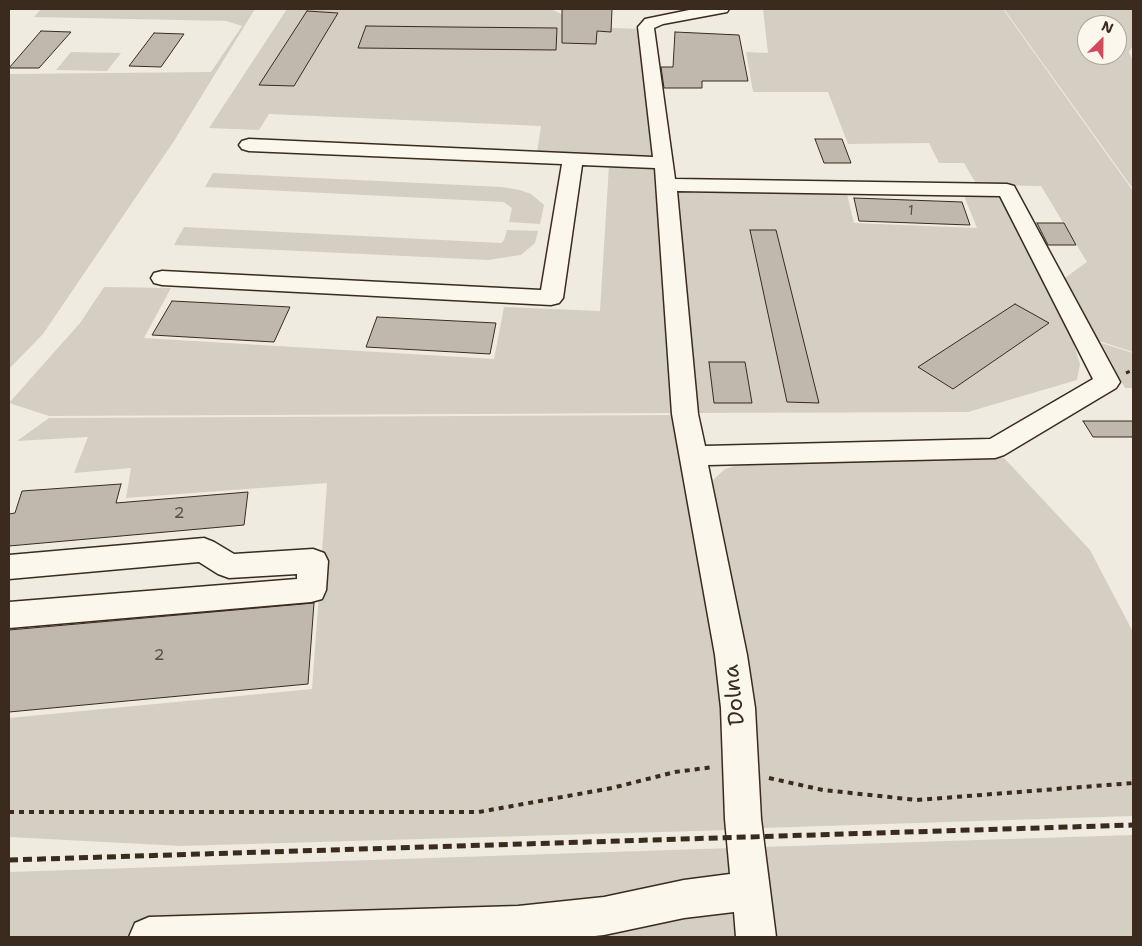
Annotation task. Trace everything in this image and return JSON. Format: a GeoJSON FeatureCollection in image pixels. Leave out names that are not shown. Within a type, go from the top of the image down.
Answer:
{"type":"FeatureCollection","features":[{"type":"Feature","properties":{"kind":"street","name":"Dolna"},"geometry":{"type":"LineString","coordinates":[[721,9],[662,18],[651,22],[646,28],[664,174],[686,414],[731,654],[738,708],[740,772],[756,937]]}},
{"type":"Feature","properties":{"kind":"street"},"geometry":{"type":"LineString","coordinates":[[249,145],[573,160],[664,174],[1007,190],[1107,382],[995,448],[693,456]]}},
{"type":"Feature","properties":{"kind":"street"},"geometry":{"type":"LineString","coordinates":[[162,278],[551,298],[573,160]]}},
{"type":"Feature","properties":{"kind":"street"},"geometry":{"type":"LineString","coordinates":[[9,567],[204,550],[230,566],[313,561],[311,590],[9,615]]}},
{"type":"Feature","properties":{"kind":"street"},"geometry":{"type":"LineString","coordinates":[[149,937],[518,925],[604,916],[684,899],[751,892]]}},
{"type":"Feature","properties":{"kind":"path"},"geometry":{"type":"LineString","coordinates":[[9,812],[479,812],[548,800],[709,766],[823,790],[917,800],[1133,783]]}},
{"type":"Feature","properties":{"kind":"shaded area"},"geometry":{"type":"Polygon","coordinates":[[[41,9],[255,9],[174,141],[43,334],[9,369],[9,74],[211,72],[242,26],[226,21],[34,17],[41,9]]]}},
{"type":"Feature","properties":{"kind":"shaded area"},"geometry":{"type":"Polygon","coordinates":[[[287,9],[551,9],[587,27],[641,29],[654,157],[537,153],[541,126],[269,114],[259,130],[209,128],[287,9]]]}},
{"type":"Feature","properties":{"kind":"shaded area"},"geometry":{"type":"Polygon","coordinates":[[[763,9],[1003,9],[1133,191],[1133,352],[1099,341],[1085,323],[1062,280],[1087,262],[1041,186],[977,185],[964,163],[939,163],[929,143],[848,144],[828,92],[753,92],[746,52],[768,53],[763,9]]]}},
{"type":"Feature","properties":{"kind":"shaded area"},"geometry":{"type":"Polygon","coordinates":[[[1004,9],[1133,9],[1133,45],[1129,52],[1133,61],[1133,189],[1004,9]]]}},
{"type":"Feature","properties":{"kind":"shaded area"},"geometry":{"type":"Polygon","coordinates":[[[71,52],[121,53],[107,71],[56,70],[71,52]]]}},
{"type":"Feature","properties":{"kind":"shaded area"},"geometry":{"type":"Polygon","coordinates":[[[609,165],[655,168],[674,413],[49,416],[9,403],[80,323],[104,287],[171,288],[144,338],[494,359],[504,307],[600,311],[609,165]]]}},
{"type":"Feature","properties":{"kind":"shaded area"},"geometry":{"type":"Polygon","coordinates":[[[213,173],[502,187],[531,194],[544,205],[540,224],[509,222],[512,208],[504,202],[205,187],[213,173]]]}},
{"type":"Feature","properties":{"kind":"shaded area"},"geometry":{"type":"Polygon","coordinates":[[[674,191],[847,194],[854,223],[977,228],[963,193],[1002,194],[1067,323],[1080,364],[1077,380],[968,412],[697,413],[674,191]]]}},
{"type":"Feature","properties":{"kind":"shaded area"},"geometry":{"type":"Polygon","coordinates":[[[184,227],[501,243],[507,230],[538,231],[535,243],[521,255],[488,260],[174,245],[184,227]]]}},
{"type":"Feature","properties":{"kind":"shaded area"},"geometry":{"type":"Polygon","coordinates":[[[1101,343],[1133,353],[1133,388],[1125,388],[1101,343]]]}},
{"type":"Feature","properties":{"kind":"shaded area"},"geometry":{"type":"Polygon","coordinates":[[[676,415],[720,680],[730,830],[181,846],[9,837],[9,718],[312,689],[327,483],[126,498],[131,468],[74,473],[88,437],[17,441],[49,418],[676,415]]]}},
{"type":"Feature","properties":{"kind":"shaded area"},"geometry":{"type":"Polygon","coordinates":[[[1004,458],[1090,550],[1133,632],[1133,816],[761,828],[712,495],[713,480],[725,469],[750,461],[1004,458]]]}},
{"type":"Feature","properties":{"kind":"shaded area"},"geometry":{"type":"Polygon","coordinates":[[[1133,835],[1133,937],[773,937],[762,847],[1133,835]]]}},
{"type":"Feature","properties":{"kind":"shaded area"},"geometry":{"type":"Polygon","coordinates":[[[731,848],[739,937],[9,937],[9,872],[731,848]]]}},
{"type":"Feature","properties":{"kind":"building"},"geometry":{"type":"Polygon","coordinates":[[[562,9],[612,9],[611,32],[597,31],[596,44],[562,43],[562,9]]]}},
{"type":"Feature","properties":{"kind":"building"},"geometry":{"type":"Polygon","coordinates":[[[307,11],[338,13],[294,86],[259,85],[307,11]]]}},
{"type":"Feature","properties":{"kind":"building"},"geometry":{"type":"Polygon","coordinates":[[[366,26],[557,28],[556,50],[358,48],[366,26]]]}},
{"type":"Feature","properties":{"kind":"building"},"geometry":{"type":"Polygon","coordinates":[[[41,31],[71,32],[39,68],[9,68],[41,31]]]}},
{"type":"Feature","properties":{"kind":"building"},"geometry":{"type":"Polygon","coordinates":[[[675,32],[739,35],[748,81],[702,81],[702,88],[664,88],[661,67],[673,67],[675,32]]]}},
{"type":"Feature","properties":{"kind":"building"},"geometry":{"type":"Polygon","coordinates":[[[154,33],[184,34],[161,67],[129,66],[154,33]]]}},
{"type":"Feature","properties":{"kind":"building"},"geometry":{"type":"Polygon","coordinates":[[[815,139],[842,139],[851,163],[824,163],[815,139]]]}},
{"type":"Feature","properties":{"kind":"building"},"geometry":{"type":"Polygon","coordinates":[[[854,198],[962,202],[970,225],[859,221],[854,198]]]}},
{"type":"Feature","properties":{"kind":"building"},"geometry":{"type":"Polygon","coordinates":[[[1037,223],[1064,223],[1076,245],[1048,245],[1037,223]]]}},
{"type":"Feature","properties":{"kind":"building"},"geometry":{"type":"Polygon","coordinates":[[[750,230],[776,230],[819,403],[787,402],[750,230]]]}},
{"type":"Feature","properties":{"kind":"building"},"geometry":{"type":"Polygon","coordinates":[[[172,301],[290,307],[274,342],[152,335],[172,301]]]}},
{"type":"Feature","properties":{"kind":"building"},"geometry":{"type":"Polygon","coordinates":[[[1015,304],[1049,323],[953,389],[918,367],[1015,304]]]}},
{"type":"Feature","properties":{"kind":"building"},"geometry":{"type":"Polygon","coordinates":[[[377,317],[496,323],[490,354],[366,347],[377,317]]]}},
{"type":"Feature","properties":{"kind":"building"},"geometry":{"type":"Polygon","coordinates":[[[709,362],[745,362],[752,403],[714,403],[709,362]]]}},
{"type":"Feature","properties":{"kind":"building"},"geometry":{"type":"Polygon","coordinates":[[[1083,421],[1133,421],[1133,437],[1093,437],[1083,421]]]}},
{"type":"Feature","properties":{"kind":"building"},"geometry":{"type":"Polygon","coordinates":[[[121,484],[116,503],[248,492],[244,525],[9,546],[9,514],[15,513],[22,491],[121,484]]]}},
{"type":"Feature","properties":{"kind":"building"},"geometry":{"type":"Polygon","coordinates":[[[314,603],[308,684],[9,712],[9,630],[314,603]]]}},
{"type":"Feature","properties":{"kind":"railway"},"geometry":{"type":"LineString","coordinates":[[9,860],[1133,825]]}}]}
